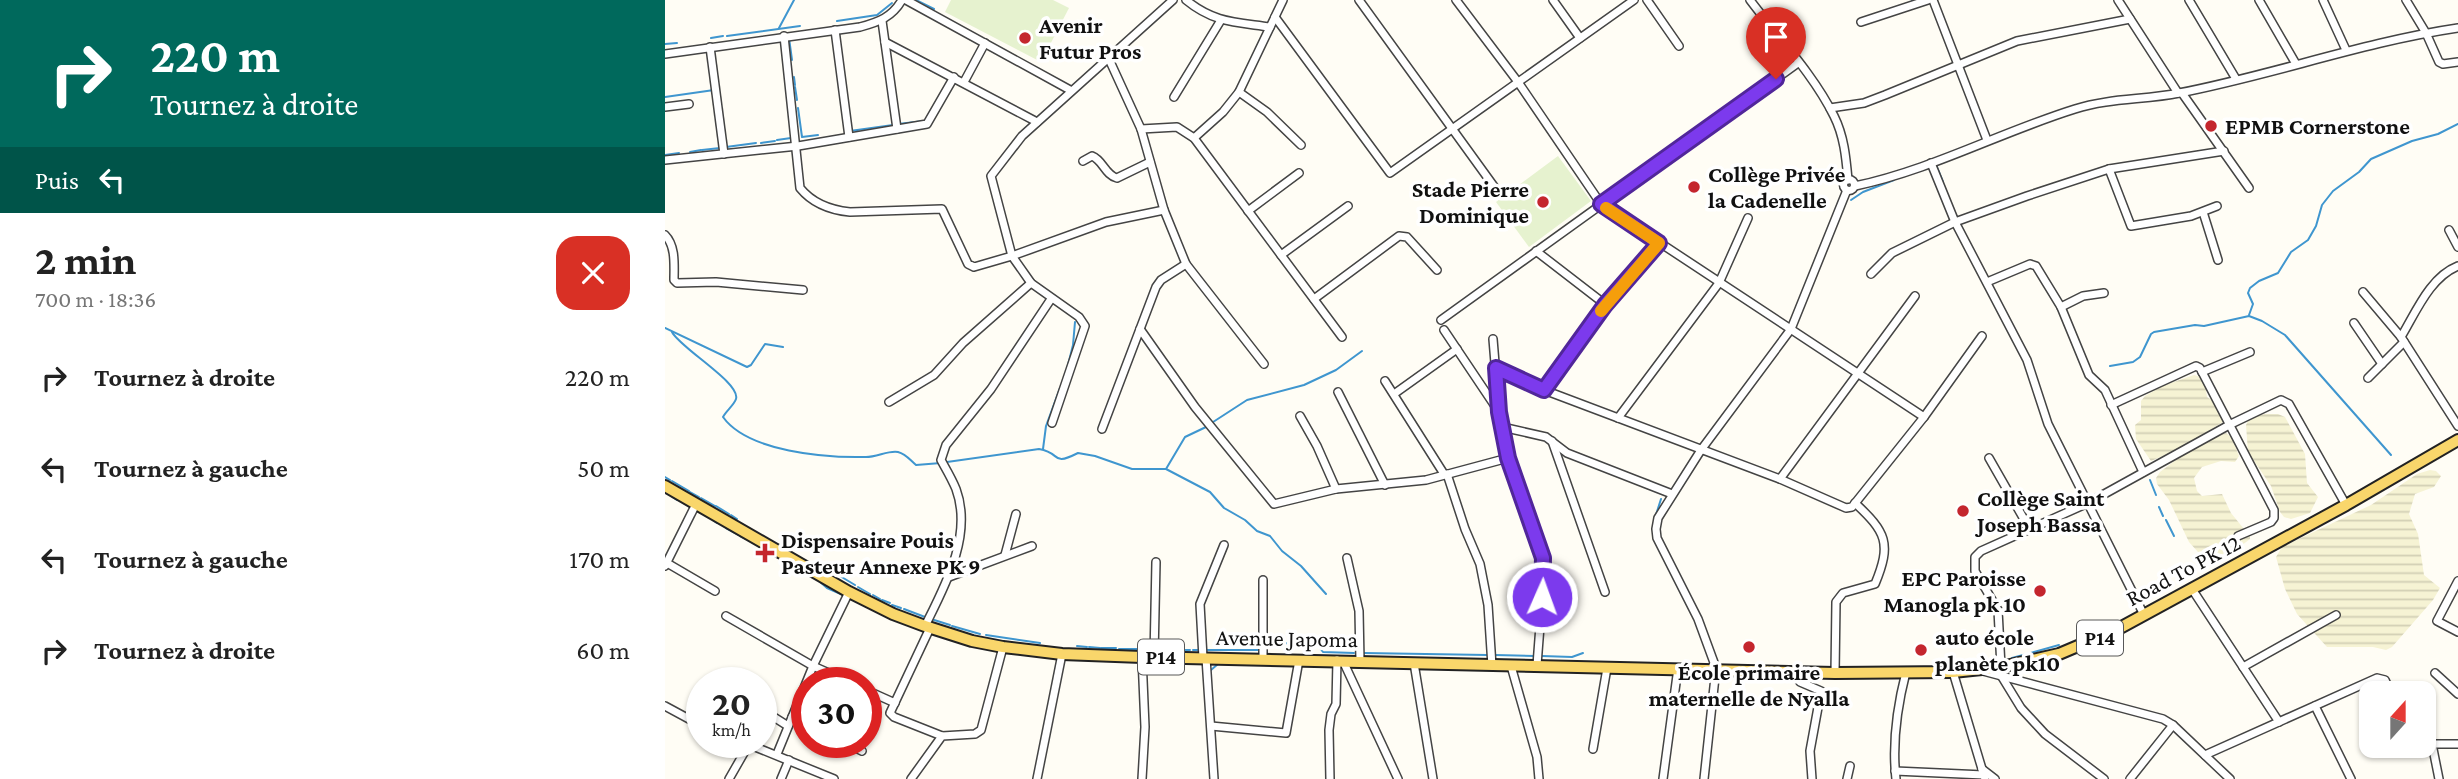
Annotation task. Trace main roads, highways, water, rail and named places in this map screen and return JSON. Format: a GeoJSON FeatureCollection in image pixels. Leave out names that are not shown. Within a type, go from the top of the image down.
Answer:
{"type":"FeatureCollection","features":[{"type":"Feature","properties":{"kind":"main road","name":"Road To PK 12"},"geometry":{"type":"LineString","coordinates":[[1696,669],[1835,673],[1979,670],[2001,672],[2073,650],[2144,615],[2346,505],[2458,440]]}},
{"type":"Feature","properties":{"kind":"main road","name":"Avenue Japoma"},"geometry":{"type":"LineString","coordinates":[[665,486],[849,592],[893,614],[972,641],[1003,647],[1062,654],[1148,657],[1696,669]]}},
{"type":"Feature","properties":{"kind":"waterway"},"geometry":{"type":"LineString","coordinates":[[779,28],[794,0]]}},
{"type":"Feature","properties":{"kind":"waterway"},"geometry":{"type":"LineString","coordinates":[[916,0],[934,9]]}},
{"type":"Feature","properties":{"kind":"waterway"},"geometry":{"type":"LineString","coordinates":[[837,21],[877,15],[892,3]]}},
{"type":"Feature","properties":{"kind":"waterway"},"geometry":{"type":"LineString","coordinates":[[727,36],[800,26]]}},
{"type":"Feature","properties":{"kind":"waterway"},"geometry":{"type":"LineString","coordinates":[[711,38],[723,36]]}},
{"type":"Feature","properties":{"kind":"waterway"},"geometry":{"type":"LineString","coordinates":[[789,38],[792,60]]}},
{"type":"Feature","properties":{"kind":"waterway"},"geometry":{"type":"LineString","coordinates":[[665,44],[677,43]]}},
{"type":"Feature","properties":{"kind":"waterway"},"geometry":{"type":"LineString","coordinates":[[794,77],[795,85]]}},
{"type":"Feature","properties":{"kind":"waterway"},"geometry":{"type":"LineString","coordinates":[[795,87],[797,100]]}},
{"type":"Feature","properties":{"kind":"waterway"},"geometry":{"type":"LineString","coordinates":[[665,97],[714,90]]}},
{"type":"Feature","properties":{"kind":"waterway"},"geometry":{"type":"LineString","coordinates":[[798,108],[802,137],[818,135]]}},
{"type":"Feature","properties":{"kind":"waterway"},"geometry":{"type":"LineString","coordinates":[[898,124],[924,121]]}},
{"type":"Feature","properties":{"kind":"waterway"},"geometry":{"type":"LineString","coordinates":[[2249,315],[2253,304],[2248,293],[2250,288],[2278,273],[2291,252],[2308,240],[2316,226],[2322,205],[2333,191],[2359,172],[2371,159],[2458,124]]}},
{"type":"Feature","properties":{"kind":"waterway"},"geometry":{"type":"LineString","coordinates":[[850,131],[893,125]]}},
{"type":"Feature","properties":{"kind":"waterway"},"geometry":{"type":"LineString","coordinates":[[777,140],[791,138]]}},
{"type":"Feature","properties":{"kind":"waterway"},"geometry":{"type":"LineString","coordinates":[[761,143],[775,141]]}},
{"type":"Feature","properties":{"kind":"waterway"},"geometry":{"type":"LineString","coordinates":[[726,147],[756,143]]}},
{"type":"Feature","properties":{"kind":"waterway"},"geometry":{"type":"LineString","coordinates":[[702,150],[720,148]]}},
{"type":"Feature","properties":{"kind":"waterway"},"geometry":{"type":"LineString","coordinates":[[690,152],[701,150]]}},
{"type":"Feature","properties":{"kind":"waterway"},"geometry":{"type":"LineString","coordinates":[[665,155],[679,153]]}},
{"type":"Feature","properties":{"kind":"waterway"},"geometry":{"type":"LineString","coordinates":[[1936,165],[1943,182]]}},
{"type":"Feature","properties":{"kind":"waterway"},"geometry":{"type":"LineString","coordinates":[[1851,200],[1863,192],[1894,180]]}},
{"type":"Feature","properties":{"kind":"waterway"},"geometry":{"type":"LineString","coordinates":[[2110,366],[2133,362],[2140,357],[2154,332],[2204,326],[2249,316],[2285,335],[2391,455]]}},
{"type":"Feature","properties":{"kind":"waterway"},"geometry":{"type":"LineString","coordinates":[[1067,369],[1075,322]]}},
{"type":"Feature","properties":{"kind":"waterway"},"geometry":{"type":"LineString","coordinates":[[665,328],[747,367],[765,344],[783,347]]}},
{"type":"Feature","properties":{"kind":"waterway"},"geometry":{"type":"LineString","coordinates":[[672,332],[735,392],[734,404],[723,417],[735,429],[750,438],[810,454],[866,457],[898,452],[916,465],[941,463]]}},
{"type":"Feature","properties":{"kind":"waterway"},"geometry":{"type":"LineString","coordinates":[[1210,424],[1247,400],[1304,385],[1336,370],[1362,351]]}},
{"type":"Feature","properties":{"kind":"waterway"},"geometry":{"type":"LineString","coordinates":[[1043,449],[1046,426],[1060,388]]}},
{"type":"Feature","properties":{"kind":"waterway"},"geometry":{"type":"LineString","coordinates":[[1166,469],[1185,437],[1206,427]]}},
{"type":"Feature","properties":{"kind":"waterway"},"geometry":{"type":"LineString","coordinates":[[947,462],[1039,449],[1060,459],[1078,453],[1132,469],[1166,469],[1210,492],[1224,508],[1245,520],[1257,531],[1270,536],[1326,594]]}},
{"type":"Feature","properties":{"kind":"waterway"},"geometry":{"type":"LineString","coordinates":[[665,477],[670,480]]}},
{"type":"Feature","properties":{"kind":"waterway"},"geometry":{"type":"LineString","coordinates":[[2150,480],[2156,495]]}},
{"type":"Feature","properties":{"kind":"waterway"},"geometry":{"type":"LineString","coordinates":[[672,481],[689,491]]}},
{"type":"Feature","properties":{"kind":"waterway"},"geometry":{"type":"LineString","coordinates":[[665,492],[670,495]]}},
{"type":"Feature","properties":{"kind":"waterway"},"geometry":{"type":"LineString","coordinates":[[690,492],[699,497]]}},
{"type":"Feature","properties":{"kind":"waterway"},"geometry":{"type":"LineString","coordinates":[[671,496],[677,500]]}},
{"type":"Feature","properties":{"kind":"waterway"},"geometry":{"type":"LineString","coordinates":[[701,498],[715,506]]}},
{"type":"Feature","properties":{"kind":"waterway"},"geometry":{"type":"LineString","coordinates":[[1654,521],[1661,499]]}},
{"type":"Feature","properties":{"kind":"waterway"},"geometry":{"type":"LineString","coordinates":[[679,500],[690,507]]}},
{"type":"Feature","properties":{"kind":"waterway"},"geometry":{"type":"LineString","coordinates":[[716,506],[729,514]]}},
{"type":"Feature","properties":{"kind":"waterway"},"geometry":{"type":"LineString","coordinates":[[2159,507],[2163,516]]}},
{"type":"Feature","properties":{"kind":"waterway"},"geometry":{"type":"LineString","coordinates":[[696,510],[703,514]]}},
{"type":"Feature","properties":{"kind":"waterway"},"geometry":{"type":"LineString","coordinates":[[731,515],[737,519]]}},
{"type":"Feature","properties":{"kind":"waterway"},"geometry":{"type":"LineString","coordinates":[[713,520],[717,523]]}},
{"type":"Feature","properties":{"kind":"waterway"},"geometry":{"type":"LineString","coordinates":[[2166,520],[2174,536]]}},
{"type":"Feature","properties":{"kind":"waterway"},"geometry":{"type":"LineString","coordinates":[[726,528],[739,535]]}},
{"type":"Feature","properties":{"kind":"waterway"},"geometry":{"type":"LineString","coordinates":[[740,536],[746,539]]}},
{"type":"Feature","properties":{"kind":"waterway"},"geometry":{"type":"LineString","coordinates":[[774,555],[785,561]]}},
{"type":"Feature","properties":{"kind":"waterway"},"geometry":{"type":"LineString","coordinates":[[837,567],[840,576],[855,585]]}},
{"type":"Feature","properties":{"kind":"waterway"},"geometry":{"type":"LineString","coordinates":[[819,581],[843,595]]}},
{"type":"Feature","properties":{"kind":"waterway"},"geometry":{"type":"LineString","coordinates":[[858,587],[870,594]]}},
{"type":"Feature","properties":{"kind":"waterway"},"geometry":{"type":"LineString","coordinates":[[873,595],[880,599]]}},
{"type":"Feature","properties":{"kind":"waterway"},"geometry":{"type":"LineString","coordinates":[[882,600],[890,603]]}},
{"type":"Feature","properties":{"kind":"waterway"},"geometry":{"type":"LineString","coordinates":[[892,605],[901,608]]}},
{"type":"Feature","properties":{"kind":"waterway"},"geometry":{"type":"LineString","coordinates":[[904,609],[925,617]]}},
{"type":"Feature","properties":{"kind":"waterway"},"geometry":{"type":"LineString","coordinates":[[931,619],[950,625]]}},
{"type":"Feature","properties":{"kind":"waterway"},"geometry":{"type":"LineString","coordinates":[[952,626],[980,634]]}},
{"type":"Feature","properties":{"kind":"waterway"},"geometry":{"type":"LineString","coordinates":[[986,635],[1040,643]]}},
{"type":"Feature","properties":{"kind":"waterway"},"geometry":{"type":"LineString","coordinates":[[1279,643],[1304,644]]}},
{"type":"Feature","properties":{"kind":"waterway"},"geometry":{"type":"LineString","coordinates":[[1317,644],[1323,652],[1354,653]]}},
{"type":"Feature","properties":{"kind":"waterway"},"geometry":{"type":"LineString","coordinates":[[2012,658],[2059,645]]}},
{"type":"Feature","properties":{"kind":"waterway"},"geometry":{"type":"LineString","coordinates":[[1077,646],[1087,647]]}},
{"type":"Feature","properties":{"kind":"waterway"},"geometry":{"type":"LineString","coordinates":[[1089,647],[1100,648]]}},
{"type":"Feature","properties":{"kind":"waterway"},"geometry":{"type":"LineString","coordinates":[[1101,648],[1116,648]]}},
{"type":"Feature","properties":{"kind":"waterway"},"geometry":{"type":"LineString","coordinates":[[1119,649],[1139,649]]}},
{"type":"Feature","properties":{"kind":"waterway"},"geometry":{"type":"LineString","coordinates":[[1159,650],[1171,650]]}},
{"type":"Feature","properties":{"kind":"waterway"},"geometry":{"type":"LineString","coordinates":[[1174,650],[1190,650]]}},
{"type":"Feature","properties":{"kind":"waterway"},"geometry":{"type":"LineString","coordinates":[[1193,650],[1200,650]]}},
{"type":"Feature","properties":{"kind":"waterway"},"geometry":{"type":"LineString","coordinates":[[1206,650],[1260,650]]}},
{"type":"Feature","properties":{"kind":"waterway"},"geometry":{"type":"LineString","coordinates":[[1364,653],[1487,655]]}},
{"type":"Feature","properties":{"kind":"waterway"},"geometry":{"type":"LineString","coordinates":[[1542,656],[1572,657],[1583,653]]}},
{"type":"Feature","properties":{"kind":"waterway"},"geometry":{"type":"LineString","coordinates":[[1495,655],[1534,656]]}},
{"type":"Feature","properties":{"kind":"waterway"},"geometry":{"type":"LineString","coordinates":[[1211,670],[1218,664]]}},
{"type":"Feature","properties":{"kind":"place","name":"Avenir Futur Pros"},"geometry":{"type":"Point","coordinates":[1025,38]}},
{"type":"Feature","properties":{"kind":"place","name":"EPMB Cornerstone"},"geometry":{"type":"Point","coordinates":[2211,126]}},
{"type":"Feature","properties":{"kind":"place","name":"Collège Privée la Cadenelle"},"geometry":{"type":"Point","coordinates":[1694,187]}},
{"type":"Feature","properties":{"kind":"place","name":"Stade Pierre Dominique"},"geometry":{"type":"Point","coordinates":[1543,202]}},
{"type":"Feature","properties":{"kind":"place","name":"Collège Saint Joseph Bassa"},"geometry":{"type":"Point","coordinates":[1963,511]}},
{"type":"Feature","properties":{"kind":"place","name":"Dispensaire Pouis Pasteur Annexe PK 9"},"geometry":{"type":"Point","coordinates":[765,553]}},
{"type":"Feature","properties":{"kind":"place","name":"EPC Paroisse Manogla pk 10"},"geometry":{"type":"Point","coordinates":[2040,591]}},
{"type":"Feature","properties":{"kind":"place","name":"École primaire maternelle de Nyalla"},"geometry":{"type":"Point","coordinates":[1749,647]}},
{"type":"Feature","properties":{"kind":"place","name":"auto école planète pk10"},"geometry":{"type":"Point","coordinates":[1921,650]}}]}
